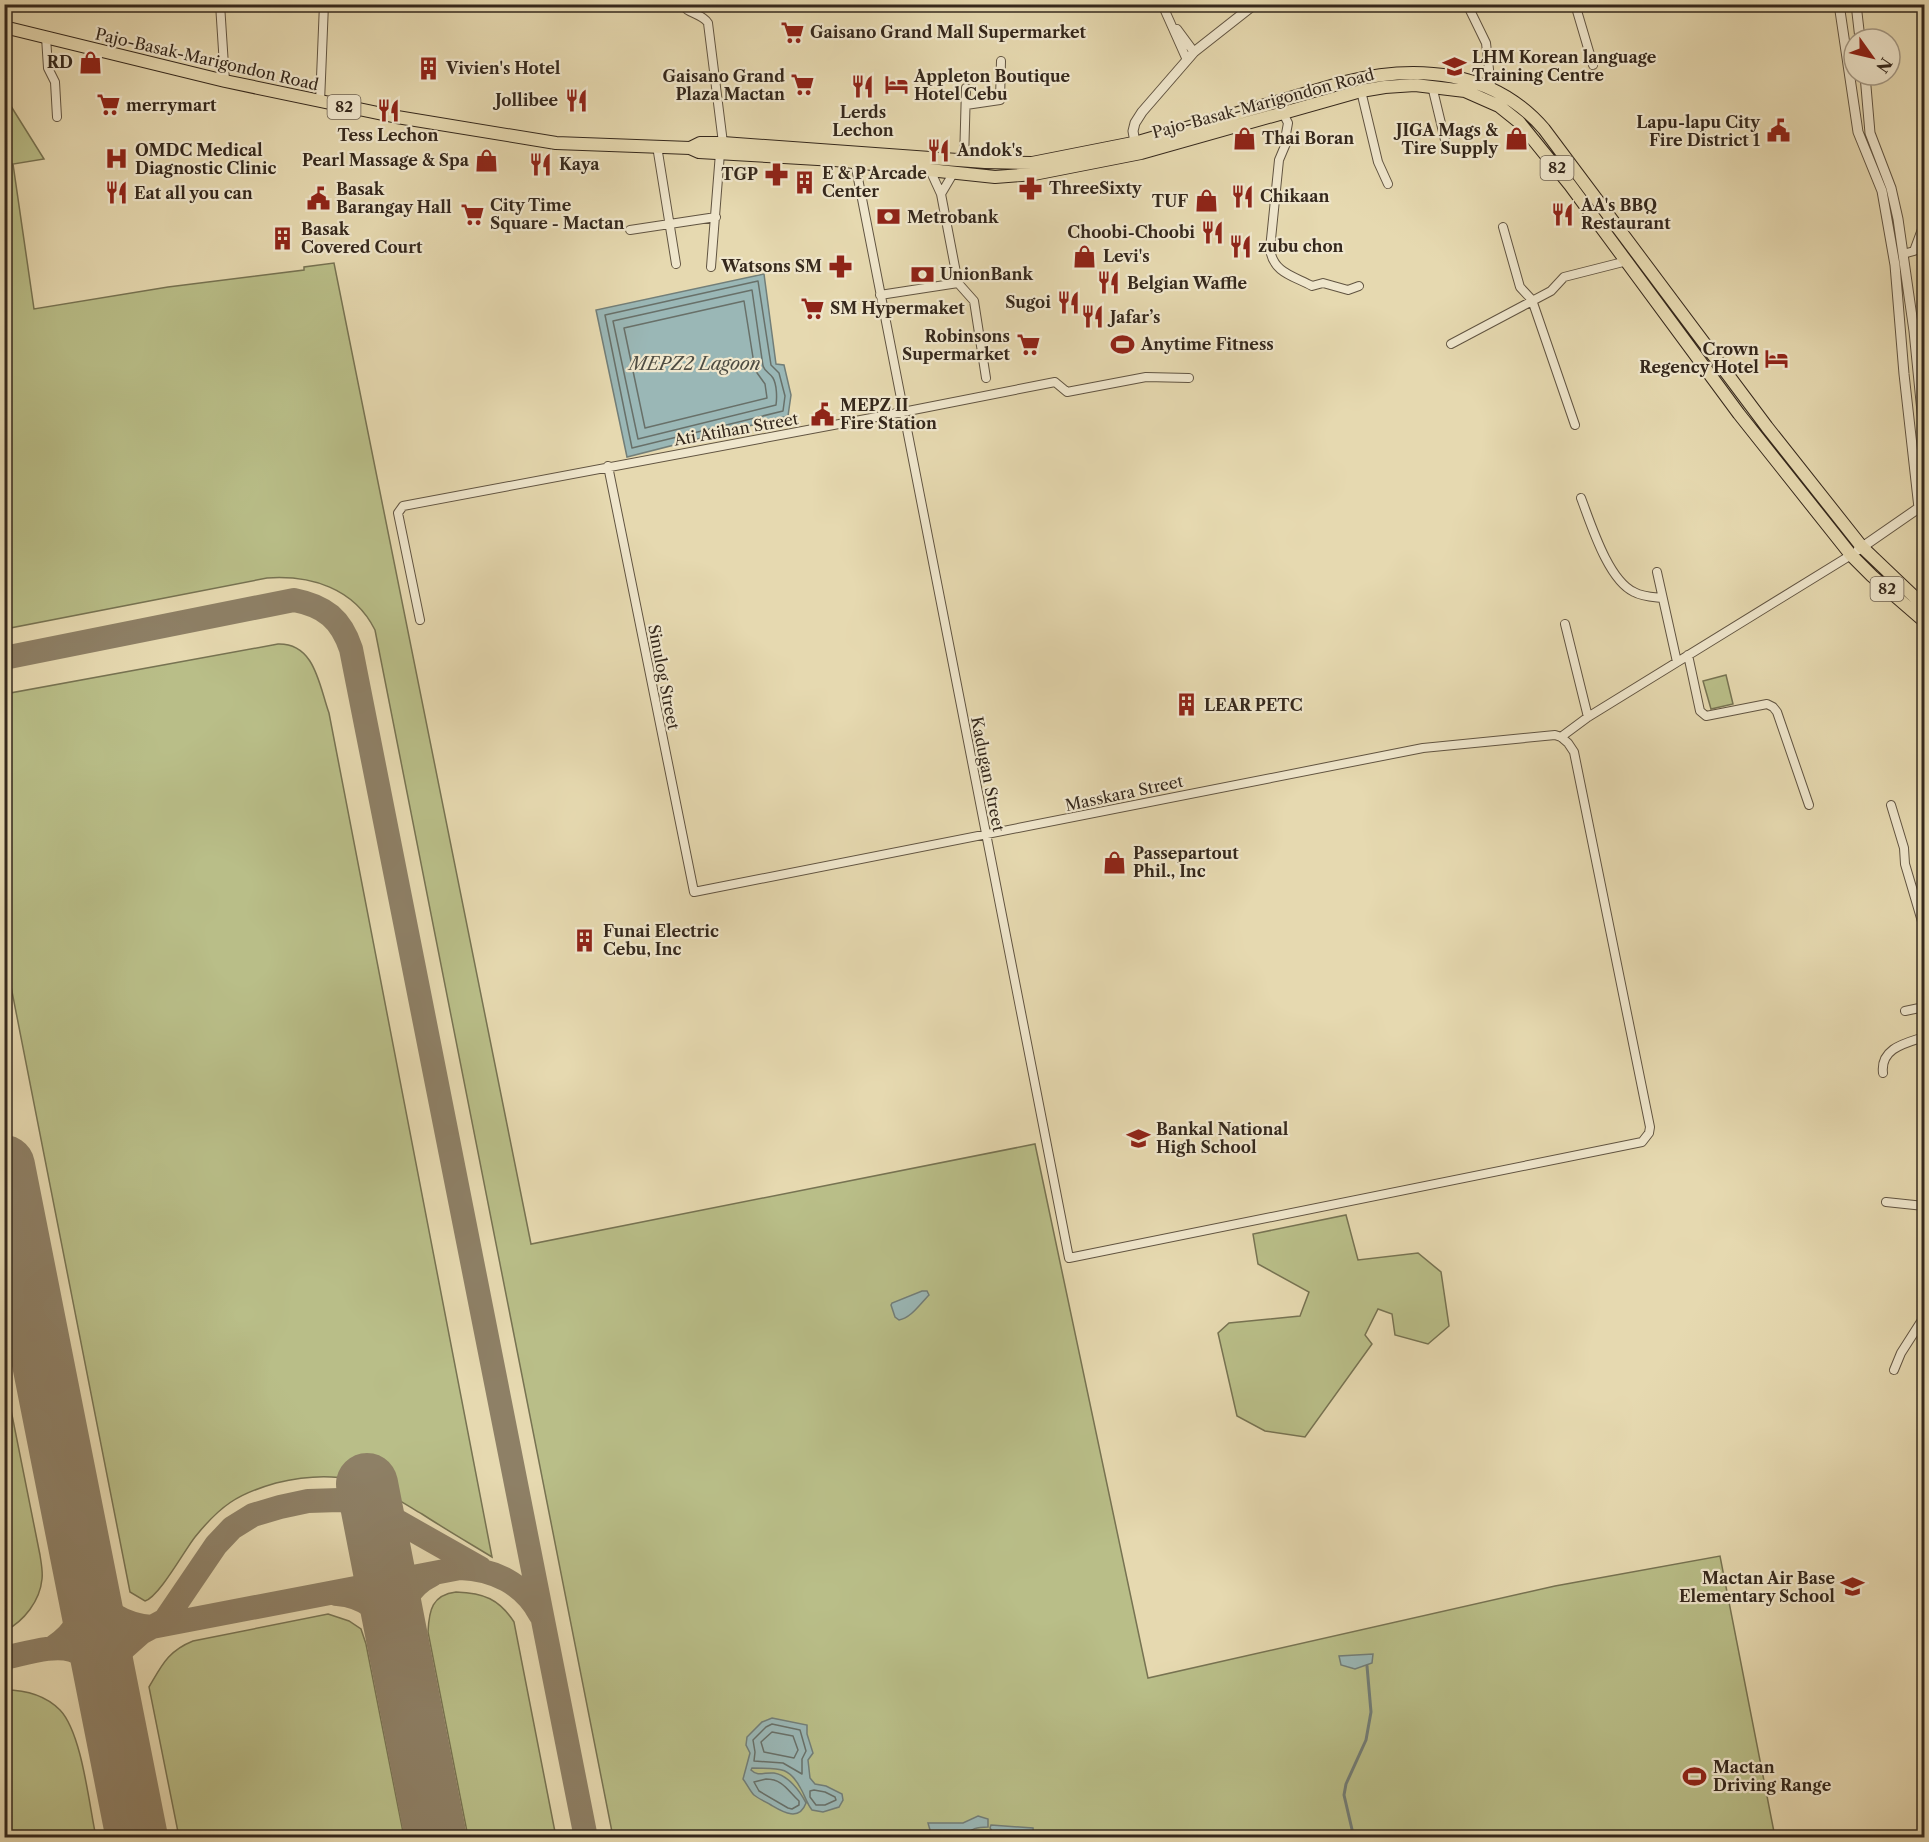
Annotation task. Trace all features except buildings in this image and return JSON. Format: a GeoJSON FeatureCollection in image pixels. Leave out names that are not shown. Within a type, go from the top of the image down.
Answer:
{"type":"FeatureCollection","features":[{"type":"Feature","properties":{"kind":"main road","name":"Pajo-Basak-Marigondon Road"},"geometry":{"type":"LineString","coordinates":[[4,27],[320,102],[556,143],[690,148],[699,152],[721,148],[1032,163],[1112,154]]}},
{"type":"Feature","properties":{"kind":"main road","name":"Pajo-Basak-Marigondon Road"},"geometry":{"type":"LineString","coordinates":[[1136,148],[1346,82],[1378,75],[1410,72],[1432,74],[1491,87],[1531,114],[1767,427],[1862,547],[1924,606]]}},
{"type":"Feature","properties":{"kind":"main road","name":"Pajo-Basak-Marigondon Road"},"geometry":{"type":"LineString","coordinates":[[721,148],[773,156],[995,177],[1034,174],[1283,113],[1361,91],[1400,85],[1432,86],[1478,95],[1499,106],[1520,123],[1570,185],[1740,414],[1851,555],[1924,621]]}},
{"type":"Feature","properties":{"kind":"main road"},"geometry":{"type":"LineString","coordinates":[[1642,281],[1652,272]]}},
{"type":"Feature","properties":{"kind":"street"},"geometry":{"type":"LineString","coordinates":[[220,4],[225,81]]}},
{"type":"Feature","properties":{"kind":"street"},"geometry":{"type":"LineString","coordinates":[[320,102],[324,4]]}},
{"type":"Feature","properties":{"kind":"street"},"geometry":{"type":"LineString","coordinates":[[682,4],[685,9],[705,18],[708,23],[721,148],[711,267]]}},
{"type":"Feature","properties":{"kind":"street"},"geometry":{"type":"LineString","coordinates":[[1162,4],[1187,60]]}},
{"type":"Feature","properties":{"kind":"street"},"geometry":{"type":"LineString","coordinates":[[1136,148],[1134,126],[1142,112],[1194,52],[1255,4]]}},
{"type":"Feature","properties":{"kind":"street"},"geometry":{"type":"LineString","coordinates":[[1467,4],[1486,43],[1491,87]]}},
{"type":"Feature","properties":{"kind":"street"},"geometry":{"type":"LineString","coordinates":[[1575,4],[1593,65]]}},
{"type":"Feature","properties":{"kind":"street"},"geometry":{"type":"LineString","coordinates":[[1561,737],[1588,717],[1851,555],[1922,506],[1904,374],[1894,265],[1882,191],[1858,132],[1839,4]]}},
{"type":"Feature","properties":{"kind":"street"},"geometry":{"type":"LineString","coordinates":[[1856,4],[1859,27]]}},
{"type":"Feature","properties":{"kind":"street"},"geometry":{"type":"LineString","coordinates":[[1168,17],[1194,52]]}},
{"type":"Feature","properties":{"kind":"street"},"geometry":{"type":"LineString","coordinates":[[46,37],[48,68],[55,82],[57,117]]}},
{"type":"Feature","properties":{"kind":"street"},"geometry":{"type":"LineString","coordinates":[[966,105],[1000,100],[1001,61]]}},
{"type":"Feature","properties":{"kind":"street"},"geometry":{"type":"LineString","coordinates":[[1432,86],[1444,140]]}},
{"type":"Feature","properties":{"kind":"street"},"geometry":{"type":"LineString","coordinates":[[1865,87],[1870,133],[1891,188],[1898,219],[1924,432]]}},
{"type":"Feature","properties":{"kind":"street"},"geometry":{"type":"LineString","coordinates":[[964,161],[966,88]]}},
{"type":"Feature","properties":{"kind":"street"},"geometry":{"type":"LineString","coordinates":[[1361,91],[1378,162],[1388,184]]}},
{"type":"Feature","properties":{"kind":"street"},"geometry":{"type":"LineString","coordinates":[[1283,113],[1288,123],[1287,141],[1279,160],[1270,249],[1271,260],[1277,268],[1312,286],[1323,283],[1348,290],[1359,286]]}},
{"type":"Feature","properties":{"kind":"street"},"geometry":{"type":"LineString","coordinates":[[657,146],[676,264]]}},
{"type":"Feature","properties":{"kind":"street","name":"Kadugan Street"},"geometry":{"type":"LineString","coordinates":[[855,163],[1069,1258],[1642,1142],[1647,1137],[1650,1127],[1574,752],[1561,737]]}},
{"type":"Feature","properties":{"kind":"street"},"geometry":{"type":"LineString","coordinates":[[930,170],[941,194],[958,284],[974,301],[986,378]]}},
{"type":"Feature","properties":{"kind":"street"},"geometry":{"type":"LineString","coordinates":[[941,194],[954,172]]}},
{"type":"Feature","properties":{"kind":"street"},"geometry":{"type":"LineString","coordinates":[[630,230],[716,217]]}},
{"type":"Feature","properties":{"kind":"street"},"geometry":{"type":"LineString","coordinates":[[1903,254],[1914,251],[1924,224]]}},
{"type":"Feature","properties":{"kind":"street"},"geometry":{"type":"LineString","coordinates":[[1503,227],[1520,287],[1533,300],[1575,425]]}},
{"type":"Feature","properties":{"kind":"street"},"geometry":{"type":"LineString","coordinates":[[1451,344],[1551,291],[1564,277],[1627,261]]}},
{"type":"Feature","properties":{"kind":"street"},"geometry":{"type":"LineString","coordinates":[[880,295],[958,284]]}},
{"type":"Feature","properties":{"kind":"street"},"geometry":{"type":"LineString","coordinates":[[1904,374],[1918,372]]}},
{"type":"Feature","properties":{"kind":"street","name":"Ati Atihan Street"},"geometry":{"type":"LineString","coordinates":[[420,620],[398,513],[403,506],[1055,382],[1067,392],[1146,377],[1189,378]]}},
{"type":"Feature","properties":{"kind":"street","name":"Sinulog Street"},"geometry":{"type":"LineString","coordinates":[[608,466],[694,892]]}},
{"type":"Feature","properties":{"kind":"street"},"geometry":{"type":"LineString","coordinates":[[1581,498],[1607,560],[1621,582],[1632,592],[1662,598]]}},
{"type":"Feature","properties":{"kind":"street"},"geometry":{"type":"LineString","coordinates":[[1657,572],[1677,662]]}},
{"type":"Feature","properties":{"kind":"street"},"geometry":{"type":"LineString","coordinates":[[1565,624],[1588,717]]}},
{"type":"Feature","properties":{"kind":"street"},"geometry":{"type":"LineString","coordinates":[[1688,655],[1700,711],[1706,716],[1767,705],[1773,707],[1777,712],[1809,805]]}},
{"type":"Feature","properties":{"kind":"street","name":"Masskara Street"},"geometry":{"type":"LineString","coordinates":[[694,892],[1282,774],[1423,748],[1555,735],[1561,737]]}},
{"type":"Feature","properties":{"kind":"street"},"geometry":{"type":"LineString","coordinates":[[1891,805],[1904,848],[1905,864],[1920,893],[1924,928]]}},
{"type":"Feature","properties":{"kind":"street"},"geometry":{"type":"LineString","coordinates":[[1905,1011],[1924,1007]]}},
{"type":"Feature","properties":{"kind":"street"},"geometry":{"type":"LineString","coordinates":[[1883,1073],[1884,1060],[1893,1048],[1924,1037]]}},
{"type":"Feature","properties":{"kind":"street"},"geometry":{"type":"LineString","coordinates":[[1887,1202],[1924,1206]]}},
{"type":"Feature","properties":{"kind":"street"},"geometry":{"type":"LineString","coordinates":[[1894,1370],[1901,1353],[1924,1317]]}},
{"type":"Feature","properties":{"kind":"green space"},"geometry":{"type":"Polygon","coordinates":[[[4,95],[44,159],[13,164],[34,309],[168,287],[304,270],[304,267],[334,263],[531,1244],[1035,1144],[1148,1678],[1555,1586],[1720,1556],[1775,1837],[613,1837],[375,630],[366,616],[343,594],[315,582],[283,578],[267,578],[5,629],[4,95]]]}},
{"type":"Feature","properties":{"kind":"green space"},"geometry":{"type":"Polygon","coordinates":[[[278,644],[300,650],[308,658],[314,668],[329,713],[492,1557],[397,1499],[371,1486],[344,1478],[305,1478],[262,1487],[230,1502],[195,1537],[157,1591],[145,1601],[130,1592],[5,956],[5,694],[278,644]]]}},
{"type":"Feature","properties":{"kind":"green space"},"geometry":{"type":"Polygon","coordinates":[[[1726,675],[1733,704],[1711,709],[1703,681],[1726,675]]]}},
{"type":"Feature","properties":{"kind":"green space"},"geometry":{"type":"Polygon","coordinates":[[[1346,1215],[1358,1260],[1418,1253],[1441,1272],[1449,1326],[1428,1344],[1395,1335],[1392,1314],[1378,1309],[1365,1335],[1372,1344],[1305,1437],[1265,1431],[1237,1416],[1218,1333],[1229,1323],[1300,1316],[1309,1292],[1258,1264],[1253,1234],[1346,1215]]]}},
{"type":"Feature","properties":{"kind":"green space"},"geometry":{"type":"Polygon","coordinates":[[[4,1375],[42,1573],[41,1587],[30,1610],[19,1622],[5,1631],[4,1375]]]}},
{"type":"Feature","properties":{"kind":"green space"},"geometry":{"type":"Polygon","coordinates":[[[456,1592],[475,1594],[490,1599],[503,1608],[514,1622],[556,1837],[468,1837],[428,1632],[433,1605],[442,1596],[456,1592]]]}},
{"type":"Feature","properties":{"kind":"green space"},"geometry":{"type":"Polygon","coordinates":[[[328,1614],[349,1621],[361,1629],[366,1644],[404,1837],[179,1837],[149,1687],[162,1665],[177,1649],[193,1641],[328,1614]]]}},
{"type":"Feature","properties":{"kind":"green space"},"geometry":{"type":"Polygon","coordinates":[[[5,1690],[27,1692],[41,1697],[60,1710],[68,1721],[79,1752],[96,1837],[5,1837],[5,1690]]]}},
{"type":"Feature","properties":{"kind":"water","name":"MEPZ2 Lagoon"},"geometry":{"type":"Polygon","coordinates":[[[764,274],[776,364],[784,365],[791,395],[788,416],[627,457],[596,310],[764,274]]]}},
{"type":"Feature","properties":{"kind":"water"},"geometry":{"type":"Polygon","coordinates":[[[927,1291],[929,1295],[915,1310],[903,1319],[899,1320],[895,1317],[892,1303],[927,1291]]]}},
{"type":"Feature","properties":{"kind":"water"},"geometry":{"type":"Polygon","coordinates":[[[1373,1654],[1372,1663],[1355,1669],[1341,1665],[1339,1656],[1373,1654]]]}},
{"type":"Feature","properties":{"kind":"water"},"geometry":{"type":"Polygon","coordinates":[[[772,1718],[807,1725],[807,1734],[813,1753],[808,1760],[810,1778],[815,1784],[826,1786],[842,1794],[843,1800],[839,1807],[823,1812],[812,1810],[791,1775],[775,1768],[752,1768],[751,1770],[759,1774],[779,1774],[789,1780],[806,1803],[803,1809],[790,1814],[753,1793],[743,1779],[750,1753],[746,1745],[747,1737],[762,1722],[772,1718]]]}},
{"type":"Feature","properties":{"kind":"water"},"geometry":{"type":"Polygon","coordinates":[[[978,1816],[988,1819],[988,1827],[975,1829],[965,1837],[932,1837],[928,1823],[963,1823],[978,1816]]]}},
{"type":"Feature","properties":{"kind":"water"},"geometry":{"type":"Polygon","coordinates":[[[991,1825],[1033,1828],[1034,1837],[996,1837],[990,1828],[991,1825]]]}},
{"type":"Feature","properties":{"kind":"waterway"},"geometry":{"type":"LineString","coordinates":[[1354,1838],[1344,1795],[1346,1784],[1366,1740],[1371,1712],[1367,1666]]}},
{"type":"Feature","properties":{"kind":"taxiway"},"geometry":{"type":"LineString","coordinates":[[4,658],[294,600],[323,610],[337,622],[347,639],[351,649],[586,1838]]}},
{"type":"Feature","properties":{"kind":"taxiway"},"geometry":{"type":"LineString","coordinates":[[109,1694],[112,1671],[123,1649],[141,1633],[165,1620],[216,1545],[232,1528],[253,1515],[308,1501],[340,1500],[366,1505],[480,1568]]}},
{"type":"Feature","properties":{"kind":"taxiway"},"geometry":{"type":"LineString","coordinates":[[88,1588],[115,1616],[142,1626],[152,1627],[460,1568],[485,1571],[507,1580],[526,1594],[540,1614]]}},
{"type":"Feature","properties":{"kind":"taxiway"},"geometry":{"type":"LineString","coordinates":[[397,1638],[399,1618],[405,1601],[416,1586],[432,1575]]}},
{"type":"Feature","properties":{"kind":"taxiway"},"geometry":{"type":"LineString","coordinates":[[55,1646],[69,1635],[79,1621],[85,1606],[88,1588]]}},
{"type":"Feature","properties":{"kind":"taxiway"},"geometry":{"type":"LineString","coordinates":[[337,1594],[357,1598],[373,1607],[387,1621],[397,1638]]}},
{"type":"Feature","properties":{"kind":"taxiway"},"geometry":{"type":"LineString","coordinates":[[4,1658],[54,1648],[79,1653],[90,1661],[109,1694]]}},
{"type":"Feature","properties":{"kind":"runway"},"geometry":{"type":"LineString","coordinates":[[4,1166],[137,1838]]}},
{"type":"Feature","properties":{"kind":"runway"},"geometry":{"type":"LineString","coordinates":[[367,1484],[436,1838]]}},
{"type":"Feature","properties":{"kind":"place","name":"Gaisano Grand Mall Supermarket"},"geometry":{"type":"Point","coordinates":[792,32]}},
{"type":"Feature","properties":{"kind":"place","name":"RD"},"geometry":{"type":"Point","coordinates":[91,62]}},
{"type":"Feature","properties":{"kind":"place","name":"LHM Korean language Training Centre"},"geometry":{"type":"Point","coordinates":[1454,66]}},
{"type":"Feature","properties":{"kind":"place","name":"Vivien's Hotel"},"geometry":{"type":"Point","coordinates":[428,68]}},
{"type":"Feature","properties":{"kind":"place","name":"Gaisano Grand Plaza Mactan"},"geometry":{"type":"Point","coordinates":[803,85]}},
{"type":"Feature","properties":{"kind":"place","name":"Appleton Boutique Hotel Cebu"},"geometry":{"type":"Point","coordinates":[896,85]}},
{"type":"Feature","properties":{"kind":"place","name":"Lerds Lechon"},"geometry":{"type":"Point","coordinates":[863,87]}},
{"type":"Feature","properties":{"kind":"place","name":"Jollibee"},"geometry":{"type":"Point","coordinates":[576,100]}},
{"type":"Feature","properties":{"kind":"place","name":"merrymart"},"geometry":{"type":"Point","coordinates":[108,105]}},
{"type":"Feature","properties":{"kind":"place","name":"Tess Lechon"},"geometry":{"type":"Point","coordinates":[388,110]}},
{"type":"Feature","properties":{"kind":"place","name":"Lapu-lapu City Fire District 1"},"geometry":{"type":"Point","coordinates":[1778,131]}},
{"type":"Feature","properties":{"kind":"place","name":"Thai Boran"},"geometry":{"type":"Point","coordinates":[1244,138]}},
{"type":"Feature","properties":{"kind":"place","name":"JIGA Mags & Tire Supply"},"geometry":{"type":"Point","coordinates":[1516,139]}},
{"type":"Feature","properties":{"kind":"place","name":"Andok's"},"geometry":{"type":"Point","coordinates":[939,150]}},
{"type":"Feature","properties":{"kind":"place","name":"OMDC Medical Diagnostic Clinic"},"geometry":{"type":"Point","coordinates":[117,159]}},
{"type":"Feature","properties":{"kind":"place","name":"Pearl Massage & Spa"},"geometry":{"type":"Point","coordinates":[487,160]}},
{"type":"Feature","properties":{"kind":"place","name":"Kaya"},"geometry":{"type":"Point","coordinates":[541,164]}},
{"type":"Feature","properties":{"kind":"place","name":"TGP"},"geometry":{"type":"Point","coordinates":[776,174]}},
{"type":"Feature","properties":{"kind":"place","name":"E & P Arcade Center"},"geometry":{"type":"Point","coordinates":[804,182]}},
{"type":"Feature","properties":{"kind":"place","name":"ThreeSixty"},"geometry":{"type":"Point","coordinates":[1031,188]}},
{"type":"Feature","properties":{"kind":"place","name":"Eat all you can"},"geometry":{"type":"Point","coordinates":[116,193]}},
{"type":"Feature","properties":{"kind":"place","name":"Chikaan"},"geometry":{"type":"Point","coordinates":[1242,196]}},
{"type":"Feature","properties":{"kind":"place","name":"Basak Barangay Hall"},"geometry":{"type":"Point","coordinates":[318,198]}},
{"type":"Feature","properties":{"kind":"place","name":"TUF"},"geometry":{"type":"Point","coordinates":[1206,201]}},
{"type":"Feature","properties":{"kind":"place","name":"City Time Square - Mactan"},"geometry":{"type":"Point","coordinates":[472,214]}},
{"type":"Feature","properties":{"kind":"place","name":"AA's BBQ Restaurant"},"geometry":{"type":"Point","coordinates":[1563,214]}},
{"type":"Feature","properties":{"kind":"place","name":"Metrobank"},"geometry":{"type":"Point","coordinates":[889,217]}},
{"type":"Feature","properties":{"kind":"place","name":"Choobi-Choobi"},"geometry":{"type":"Point","coordinates":[1213,232]}},
{"type":"Feature","properties":{"kind":"place","name":"Basak Covered Court"},"geometry":{"type":"Point","coordinates":[283,238]}},
{"type":"Feature","properties":{"kind":"place","name":"zubu chon"},"geometry":{"type":"Point","coordinates":[1240,246]}},
{"type":"Feature","properties":{"kind":"place","name":"Levi's"},"geometry":{"type":"Point","coordinates":[1085,256]}},
{"type":"Feature","properties":{"kind":"place","name":"Watsons SM"},"geometry":{"type":"Point","coordinates":[840,266]}},
{"type":"Feature","properties":{"kind":"place","name":"UnionBank"},"geometry":{"type":"Point","coordinates":[922,274]}},
{"type":"Feature","properties":{"kind":"place","name":"Belgian Waffle"},"geometry":{"type":"Point","coordinates":[1109,283]}},
{"type":"Feature","properties":{"kind":"place","name":"Sugoi"},"geometry":{"type":"Point","coordinates":[1069,302]}},
{"type":"Feature","properties":{"kind":"place","name":"SM Hypermaket"},"geometry":{"type":"Point","coordinates":[812,308]}},
{"type":"Feature","properties":{"kind":"place","name":"Jafar’s"},"geometry":{"type":"Point","coordinates":[1092,317]}},
{"type":"Feature","properties":{"kind":"place","name":"Anytime Fitness"},"geometry":{"type":"Point","coordinates":[1123,344]}},
{"type":"Feature","properties":{"kind":"place","name":"Robinsons Supermarket"},"geometry":{"type":"Point","coordinates":[1028,345]}},
{"type":"Feature","properties":{"kind":"place","name":"Crown Regency Hotel"},"geometry":{"type":"Point","coordinates":[1777,358]}},
{"type":"Feature","properties":{"kind":"place","name":"MEPZ II Fire Station"},"geometry":{"type":"Point","coordinates":[822,414]}},
{"type":"Feature","properties":{"kind":"place","name":"LEAR PETC"},"geometry":{"type":"Point","coordinates":[1186,705]}},
{"type":"Feature","properties":{"kind":"place","name":"Passepartout Phil., Inc"},"geometry":{"type":"Point","coordinates":[1115,862]}},
{"type":"Feature","properties":{"kind":"place","name":"Funai Electric Cebu, Inc"},"geometry":{"type":"Point","coordinates":[585,940]}},
{"type":"Feature","properties":{"kind":"place","name":"Bankal National High School"},"geometry":{"type":"Point","coordinates":[1138,1138]}},
{"type":"Feature","properties":{"kind":"place","name":"Mactan Air Base Elementary School"},"geometry":{"type":"Point","coordinates":[1853,1587]}},
{"type":"Feature","properties":{"kind":"place","name":"Mactan Driving Range"},"geometry":{"type":"Point","coordinates":[1695,1776]}}]}
